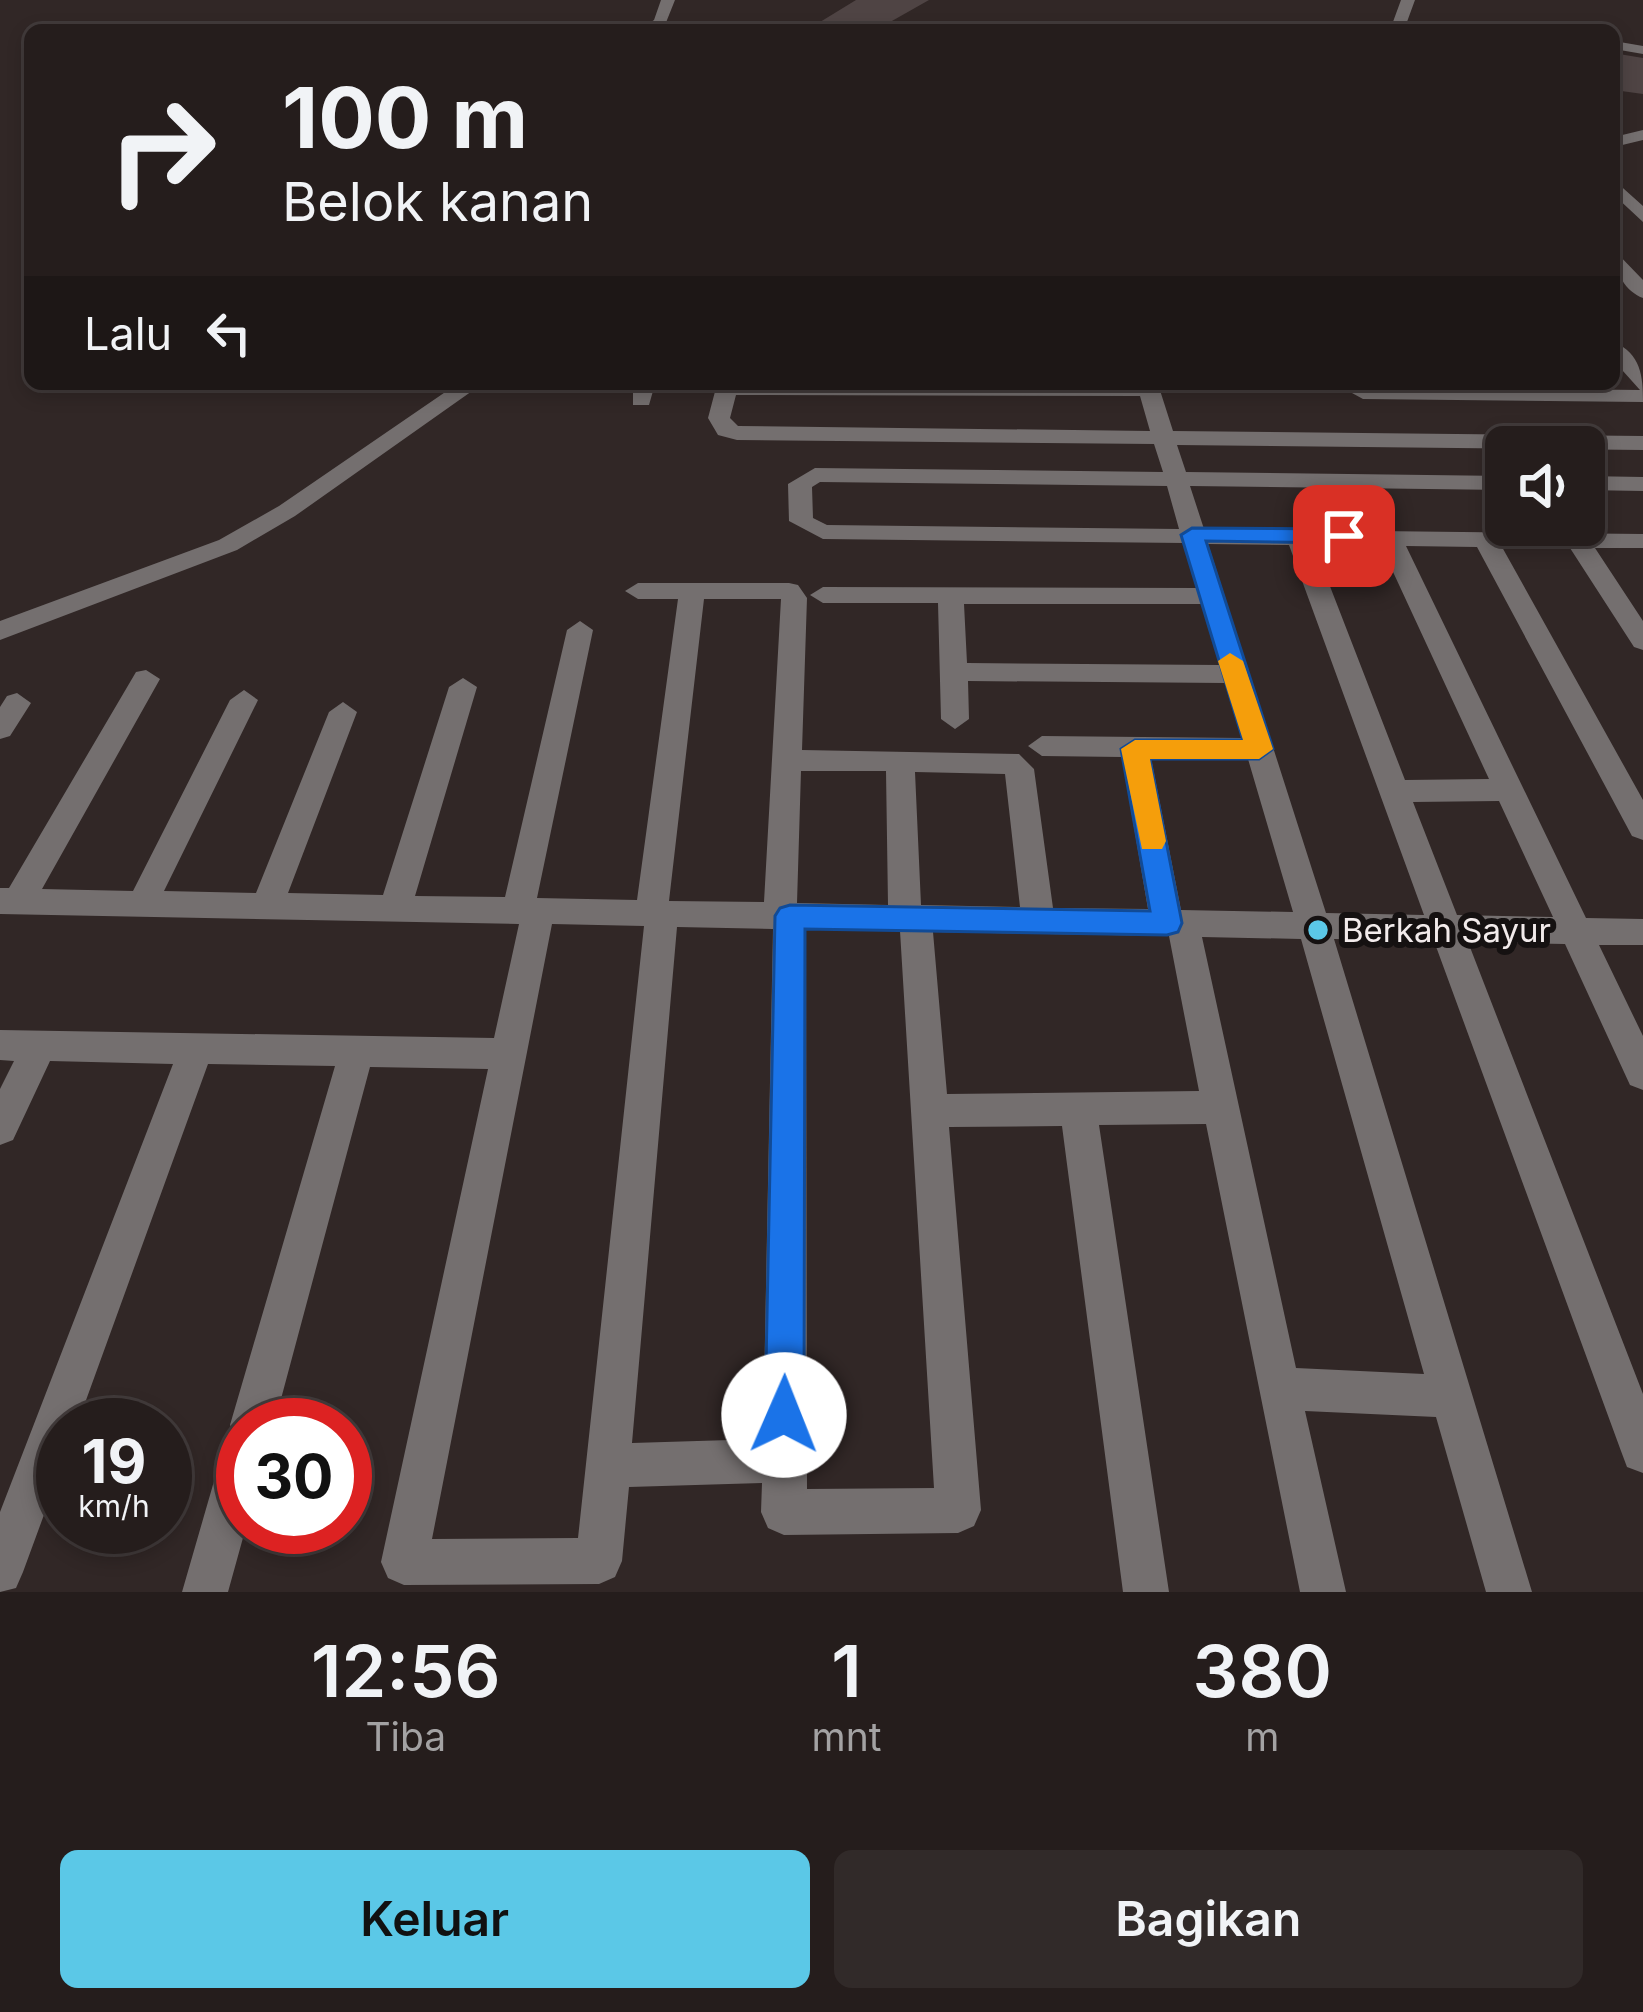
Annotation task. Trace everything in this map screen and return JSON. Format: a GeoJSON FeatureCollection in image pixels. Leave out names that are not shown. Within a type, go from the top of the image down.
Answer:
{"type":"FeatureCollection","features":[{"type":"Feature","properties":{"kind":"street"},"geometry":{"type":"LineString","coordinates":[[1620,192],[1643,217]]}},
{"type":"Feature","properties":{"kind":"street"},"geometry":{"type":"LineString","coordinates":[[1620,263],[1643,292]]}},
{"type":"Feature","properties":{"kind":"street"},"geometry":{"type":"LineString","coordinates":[[1620,352],[1643,384]]}},
{"type":"Feature","properties":{"kind":"street"},"geometry":{"type":"LineString","coordinates":[[0,631],[228,545],[287,511],[462,390]]}},
{"type":"Feature","properties":{"kind":"street"},"geometry":{"type":"LineString","coordinates":[[726,390],[719,418],[726,430],[737,433],[1643,443]]}},
{"type":"Feature","properties":{"kind":"street"},"geometry":{"type":"LineString","coordinates":[[1149,390],[1314,926],[1509,1592]]}},
{"type":"Feature","properties":{"kind":"street"},"geometry":{"type":"LineString","coordinates":[[1362,390],[1387,439]]}},
{"type":"Feature","properties":{"kind":"street"},"geometry":{"type":"LineString","coordinates":[[1432,390],[1643,396]]}},
{"type":"Feature","properties":{"kind":"street"},"geometry":{"type":"LineString","coordinates":[[1485,483],[809,476],[800,484],[801,521],[823,532],[1485,539]]}},
{"type":"Feature","properties":{"kind":"street"},"geometry":{"type":"LineString","coordinates":[[1605,483],[1643,484]]}},
{"type":"Feature","properties":{"kind":"street"},"geometry":{"type":"LineString","coordinates":[[1298,536],[1643,1451]]}},
{"type":"Feature","properties":{"kind":"street"},"geometry":{"type":"LineString","coordinates":[[1390,536],[1643,1074]]}},
{"type":"Feature","properties":{"kind":"street"},"geometry":{"type":"LineString","coordinates":[[1605,541],[1643,541]]}},
{"type":"Feature","properties":{"kind":"street"},"geometry":{"type":"LineString","coordinates":[[1490,546],[1643,829]]}},
{"type":"Feature","properties":{"kind":"street"},"geometry":{"type":"LineString","coordinates":[[1582,546],[1643,641]]}},
{"type":"Feature","properties":{"kind":"street"},"geometry":{"type":"LineString","coordinates":[[638,591],[790,591],[794,598],[785,916],[784,1511],[958,1510],[931,1112],[900,761]]}},
{"type":"Feature","properties":{"kind":"street"},"geometry":{"type":"LineString","coordinates":[[580,630],[528,911],[508,1054],[404,1562],[598,1561],[656,914],[692,591]]}},
{"type":"Feature","properties":{"kind":"street"},"geometry":{"type":"LineString","coordinates":[[823,595],[1210,596]]}},
{"type":"Feature","properties":{"kind":"street"},"geometry":{"type":"LineString","coordinates":[[951,596],[956,718]]}},
{"type":"Feature","properties":{"kind":"street"},"geometry":{"type":"LineString","coordinates":[[955,671],[1234,674]]}},
{"type":"Feature","properties":{"kind":"street"},"geometry":{"type":"LineString","coordinates":[[9,901],[146,679]]}},
{"type":"Feature","properties":{"kind":"street"},"geometry":{"type":"LineString","coordinates":[[395,909],[464,687]]}},
{"type":"Feature","properties":{"kind":"street"},"geometry":{"type":"LineString","coordinates":[[142,904],[244,700]]}},
{"type":"Feature","properties":{"kind":"street"},"geometry":{"type":"LineString","coordinates":[[0,729],[17,703]]}},
{"type":"Feature","properties":{"kind":"street"},"geometry":{"type":"LineString","coordinates":[[267,907],[344,712]]}},
{"type":"Feature","properties":{"kind":"street"},"geometry":{"type":"LineString","coordinates":[[1042,746],[1259,749]]}},
{"type":"Feature","properties":{"kind":"street"},"geometry":{"type":"LineString","coordinates":[[1135,749],[1220,1107],[1324,1592]]}},
{"type":"Feature","properties":{"kind":"street"},"geometry":{"type":"LineString","coordinates":[[787,760],[1009,762],[1019,770],[1038,921]]}},
{"type":"Feature","properties":{"kind":"street"},"geometry":{"type":"LineString","coordinates":[[1394,791],[1509,790]]}},
{"type":"Feature","properties":{"kind":"street"},"geometry":{"type":"LineString","coordinates":[[9,901],[1643,932]]}},
{"type":"Feature","properties":{"kind":"street"},"geometry":{"type":"LineString","coordinates":[[0,1046],[508,1054]]}},
{"type":"Feature","properties":{"kind":"street"},"geometry":{"type":"LineString","coordinates":[[0,1128],[39,1046]]}},
{"type":"Feature","properties":{"kind":"street"},"geometry":{"type":"LineString","coordinates":[[0,1572],[196,1048]]}},
{"type":"Feature","properties":{"kind":"street"},"geometry":{"type":"LineString","coordinates":[[260,1398],[357,1051]]}},
{"type":"Feature","properties":{"kind":"street"},"geometry":{"type":"LineString","coordinates":[[931,1112],[1220,1107]]}},
{"type":"Feature","properties":{"kind":"street"},"geometry":{"type":"LineString","coordinates":[[1078,1109],[1147,1592]]}},
{"type":"Feature","properties":{"kind":"street"},"geometry":{"type":"LineString","coordinates":[[1279,1389],[1450,1396]]}},
{"type":"Feature","properties":{"kind":"street"},"geometry":{"type":"LineString","coordinates":[[608,1466],[784,1460]]}},
{"type":"Feature","properties":{"kind":"street"},"geometry":{"type":"LineString","coordinates":[[205,1592],[216,1553]]}},
{"type":"Feature","properties":{"kind":"building"},"geometry":{"type":"Polygon","coordinates":[[[856,0],[929,0],[887,24],[817,24],[856,0]]]}},
{"type":"Feature","properties":{"kind":"building"},"geometry":{"type":"Polygon","coordinates":[[[1620,54],[1643,58],[1643,94],[1620,91],[1620,54]]]}},
{"type":"Feature","properties":{"kind":"slow traffic"},"geometry":{"type":"LineString","coordinates":[[1152,841],[1135,749],[1259,749],[1230,661]]}},
{"type":"Feature","properties":{"kind":"place","name":"Berkah Sayur"},"geometry":{"type":"Point","coordinates":[1318,930]}},
{"type":"Feature","properties":{"kind":"route"},"geometry":{"type":"LineString","coordinates":[[784,1415],[790,916],[1167,923],[1135,749],[1259,749],[1192,535],[1344,536]]}}]}
